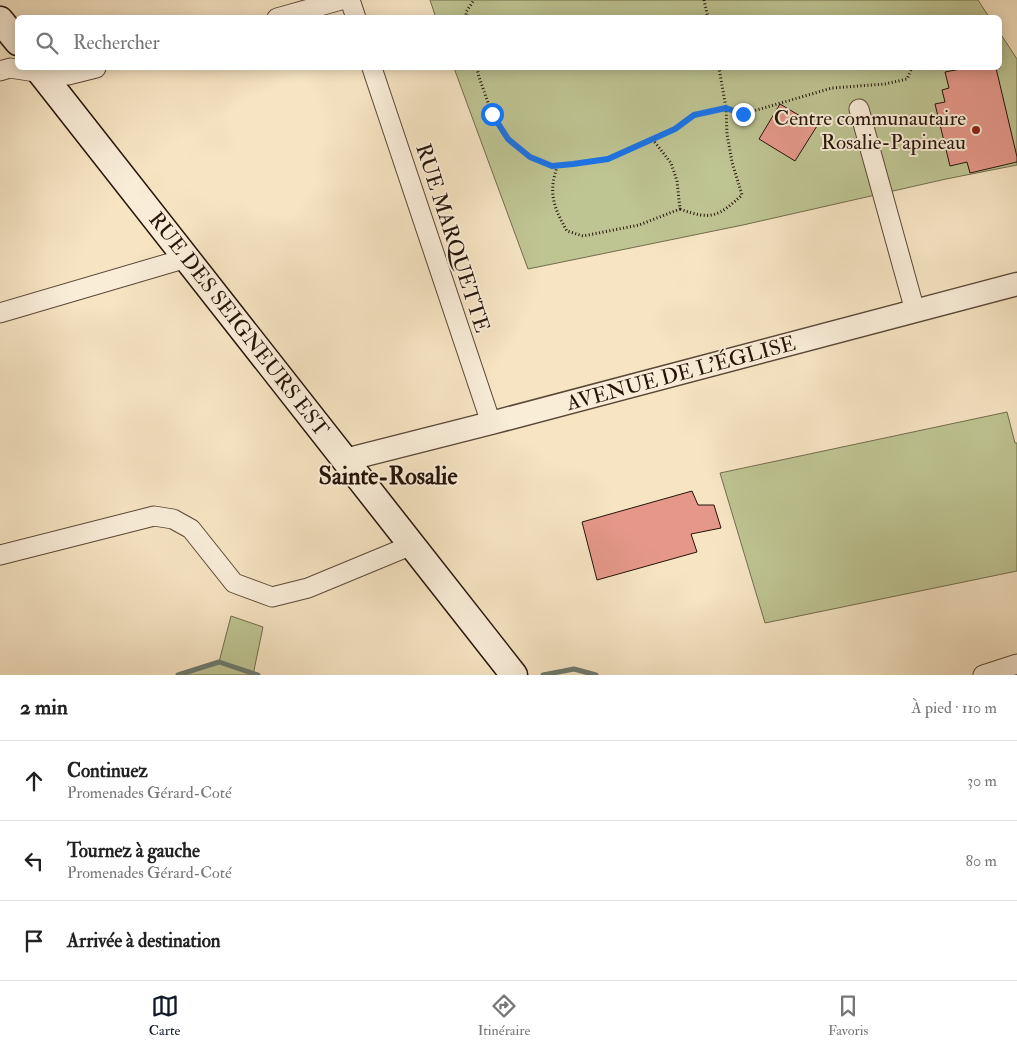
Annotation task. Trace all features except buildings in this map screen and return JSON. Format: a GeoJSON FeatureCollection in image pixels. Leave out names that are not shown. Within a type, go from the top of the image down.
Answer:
{"type":"FeatureCollection","features":[{"type":"Feature","properties":{"kind":"main road"},"geometry":{"type":"LineString","coordinates":[[0,20],[15,38]]}},
{"type":"Feature","properties":{"kind":"main road","name":"RUE DES SEIGNEURS EST"},"geometry":{"type":"LineString","coordinates":[[40,70],[512,673]]}},
{"type":"Feature","properties":{"kind":"street"},"geometry":{"type":"LineString","coordinates":[[288,15],[341,0]]}},
{"type":"Feature","properties":{"kind":"street"},"geometry":{"type":"LineString","coordinates":[[350,0],[355,15]]}},
{"type":"Feature","properties":{"kind":"street"},"geometry":{"type":"LineString","coordinates":[[0,71],[15,68]]}},
{"type":"Feature","properties":{"kind":"street"},"geometry":{"type":"LineString","coordinates":[[40,70],[68,75],[88,70]]}},
{"type":"Feature","properties":{"kind":"street","name":"RUE MARQUETTE"},"geometry":{"type":"LineString","coordinates":[[373,70],[491,423]]}},
{"type":"Feature","properties":{"kind":"street"},"geometry":{"type":"LineString","coordinates":[[859,109],[915,311]]}},
{"type":"Feature","properties":{"kind":"street"},"geometry":{"type":"LineString","coordinates":[[0,313],[187,258]]}},
{"type":"Feature","properties":{"kind":"street","name":"AVENUE DE L'ÉGLISE"},"geometry":{"type":"LineString","coordinates":[[345,460],[1017,284]]}},
{"type":"Feature","properties":{"kind":"street"},"geometry":{"type":"LineString","coordinates":[[0,556],[154,516],[173,518],[190,529],[234,583],[272,597],[308,588],[412,545]]}},
{"type":"Feature","properties":{"kind":"street"},"geometry":{"type":"LineString","coordinates":[[983,675],[1017,664]]}},
{"type":"Feature","properties":{"kind":"path"},"geometry":{"type":"LineString","coordinates":[[466,15],[474,0]]}},
{"type":"Feature","properties":{"kind":"path"},"geometry":{"type":"LineString","coordinates":[[704,0],[707,15]]}},
{"type":"Feature","properties":{"kind":"path"},"geometry":{"type":"LineString","coordinates":[[477,70],[492,114],[508,139],[530,157],[552,166],[608,159],[675,129],[694,115],[726,108],[743,114],[832,88],[885,84],[907,79],[911,70]]}},
{"type":"Feature","properties":{"kind":"path"},"geometry":{"type":"LineString","coordinates":[[557,166],[553,186],[554,201],[558,215],[566,231],[583,236],[638,225],[680,209],[707,216],[726,210],[742,195],[732,162],[719,70]]}},
{"type":"Feature","properties":{"kind":"path"},"geometry":{"type":"LineString","coordinates":[[653,140],[671,163],[677,181],[680,209]]}},
{"type":"Feature","properties":{"kind":"green space"},"geometry":{"type":"Polygon","coordinates":[[[430,0],[978,0],[988,15],[435,15],[430,0]]]}},
{"type":"Feature","properties":{"kind":"green space"},"geometry":{"type":"Polygon","coordinates":[[[1002,36],[1017,59],[1017,165],[946,179],[743,225],[528,269],[455,70],[1002,70],[1002,36]]]}},
{"type":"Feature","properties":{"kind":"green space"},"geometry":{"type":"Polygon","coordinates":[[[1007,412],[1015,443],[1017,443],[1017,571],[765,623],[720,473],[1007,412]]]}},
{"type":"Feature","properties":{"kind":"green space"},"geometry":{"type":"Polygon","coordinates":[[[231,616],[263,627],[253,675],[178,675],[219,662],[231,616]]]}},
{"type":"Feature","properties":{"kind":"waterway"},"geometry":{"type":"LineString","coordinates":[[178,675],[219,662],[258,675]]}},
{"type":"Feature","properties":{"kind":"waterway"},"geometry":{"type":"LineString","coordinates":[[543,675],[574,669],[596,675]]}},
{"type":"Feature","properties":{"kind":"place","name":"Centre communautaire Rosalie-Papineau"},"geometry":{"type":"Point","coordinates":[976,130]}},
{"type":"Feature","properties":{"kind":"district","name":"Sainte-Rosalie"},"geometry":{"type":"Point","coordinates":[388,476]}},
{"type":"Feature","properties":{"kind":"route"},"geometry":{"type":"LineString","coordinates":[[492,114],[508,139],[530,157],[552,166],[608,159],[675,129],[694,115],[726,108],[743,114]]}}]}
